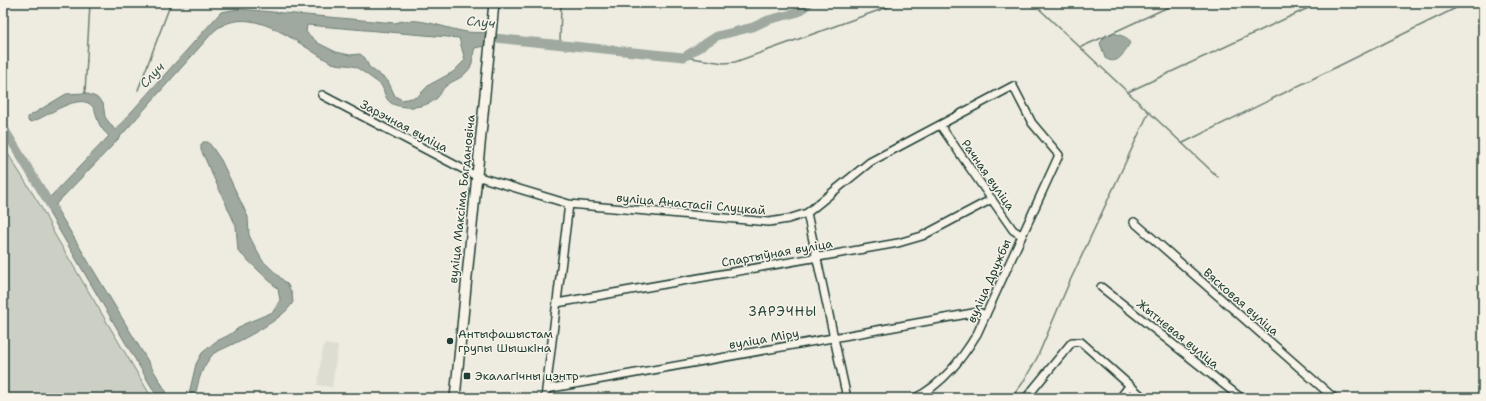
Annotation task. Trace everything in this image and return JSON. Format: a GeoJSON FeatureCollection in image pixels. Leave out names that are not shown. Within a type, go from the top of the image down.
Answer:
{"type":"FeatureCollection","features":[{"type":"Feature","properties":{"kind":"main road","name":"вуліца Максіма Багдановіча"},"geometry":{"type":"LineString","coordinates":[[455,398],[493,6]]}},
{"type":"Feature","properties":{"kind":"street","name":"вуліца Анастасіі Слуцкай"},"geometry":{"type":"LineString","coordinates":[[569,204],[769,222],[788,219],[807,213],[870,162],[1013,86],[1032,123],[1059,155]]}},
{"type":"Feature","properties":{"kind":"street","name":"Зарэчная вуліца"},"geometry":{"type":"LineString","coordinates":[[322,95],[476,176],[569,204]]}},
{"type":"Feature","properties":{"kind":"street","name":"Рачная вуліца"},"geometry":{"type":"LineString","coordinates":[[940,125],[1013,230],[1021,235]]}},
{"type":"Feature","properties":{"kind":"street","name":"вуліца Дружбы"},"geometry":{"type":"LineString","coordinates":[[915,398],[936,384],[952,370],[966,353],[986,315],[1021,235],[1059,155]]}},
{"type":"Feature","properties":{"kind":"street","name":"Спартыўная вуліца"},"geometry":{"type":"LineString","coordinates":[[557,303],[898,243],[922,236],[992,199]]}},
{"type":"Feature","properties":{"kind":"street"},"geometry":{"type":"LineString","coordinates":[[544,398],[569,204]]}},
{"type":"Feature","properties":{"kind":"street"},"geometry":{"type":"LineString","coordinates":[[807,213],[847,398]]}},
{"type":"Feature","properties":{"kind":"street","name":"Вясковая вуліца"},"geometry":{"type":"LineString","coordinates":[[1134,222],[1334,398]]}},
{"type":"Feature","properties":{"kind":"street","name":"Жытневая вуліца"},"geometry":{"type":"LineString","coordinates":[[1101,287],[1241,398]]}},
{"type":"Feature","properties":{"kind":"street","name":"вуліца Міру"},"geometry":{"type":"LineString","coordinates":[[546,389],[978,312],[986,315]]}},
{"type":"Feature","properties":{"kind":"street"},"geometry":{"type":"LineString","coordinates":[[1026,398],[1072,342],[1081,342],[1144,398]]}},
{"type":"Feature","properties":{"kind":"street"},"geometry":{"type":"LineString","coordinates":[[1120,398],[1129,386]]}},
{"type":"Feature","properties":{"kind":"shaded area"},"geometry":{"type":"Polygon","coordinates":[[[239,9],[395,23],[417,21],[475,33],[486,32],[484,46],[475,48],[470,68],[461,77],[449,83],[433,101],[421,106],[402,107],[391,103],[387,99],[381,85],[356,67],[332,63],[290,37],[259,23],[244,21],[229,23],[214,31],[111,147],[56,204],[58,211],[170,398],[158,398],[49,213],[48,202],[51,196],[109,136],[100,125],[93,107],[87,103],[72,103],[31,122],[28,121],[28,117],[66,94],[85,93],[96,97],[103,103],[105,117],[115,130],[221,12],[239,9]],[[307,25],[306,32],[318,43],[336,52],[350,55],[360,54],[365,58],[369,67],[388,81],[395,96],[402,100],[417,97],[429,85],[453,72],[465,60],[459,38],[307,25]]]}},
{"type":"Feature","properties":{"kind":"shaded area"},"geometry":{"type":"Polygon","coordinates":[[[1114,33],[1125,37],[1130,43],[1123,54],[1114,61],[1105,58],[1100,43],[1106,35],[1114,33]]]}},
{"type":"Feature","properties":{"kind":"shaded area"},"geometry":{"type":"Polygon","coordinates":[[[203,142],[208,142],[221,160],[248,217],[249,235],[257,251],[262,260],[288,285],[292,294],[293,302],[288,309],[269,324],[214,353],[206,363],[201,374],[195,398],[188,398],[196,364],[202,353],[215,342],[229,335],[244,324],[273,312],[280,300],[278,289],[238,251],[236,226],[201,150],[201,145],[203,142]]]}},
{"type":"Feature","properties":{"kind":"shaded area"},"geometry":{"type":"Polygon","coordinates":[[[3,146],[40,205],[55,235],[152,398],[6,398],[3,395],[3,146]]]}},
{"type":"Feature","properties":{"kind":"shaded area"},"geometry":{"type":"Polygon","coordinates":[[[324,344],[338,346],[332,387],[317,385],[324,344]]]}},
{"type":"Feature","properties":{"kind":"waterway"},"geometry":{"type":"LineString","coordinates":[[85,93],[90,3]]}},
{"type":"Feature","properties":{"kind":"waterway"},"geometry":{"type":"LineString","coordinates":[[138,90],[171,3]]}},
{"type":"Feature","properties":{"kind":"waterway"},"geometry":{"type":"LineString","coordinates":[[560,44],[561,3]]}},
{"type":"Feature","properties":{"kind":"waterway","name":"Случ"},"geometry":{"type":"LineString","coordinates":[[484,37],[684,57],[717,36],[753,27],[768,20],[799,12],[809,3]]}},
{"type":"Feature","properties":{"kind":"waterway"},"geometry":{"type":"LineString","coordinates":[[684,57],[724,63],[735,62],[899,3]]}},
{"type":"Feature","properties":{"kind":"waterway"},"geometry":{"type":"LineString","coordinates":[[1033,3],[1218,177]]}},
{"type":"Feature","properties":{"kind":"waterway"},"geometry":{"type":"LineString","coordinates":[[1110,34],[1177,3]]}},
{"type":"Feature","properties":{"kind":"waterway"},"geometry":{"type":"LineString","coordinates":[[1128,92],[1319,3]]}},
{"type":"Feature","properties":{"kind":"waterway"},"geometry":{"type":"LineString","coordinates":[[1183,143],[1466,3]]}},
{"type":"Feature","properties":{"kind":"waterway"},"geometry":{"type":"LineString","coordinates":[[1081,47],[1106,36]]}},
{"type":"Feature","properties":{"kind":"waterway"},"geometry":{"type":"LineString","coordinates":[[1011,398],[1022,384],[1037,358],[1069,283],[1149,112]]}},
{"type":"Feature","properties":{"kind":"waterway","name":"Случ"},"geometry":{"type":"LineString","coordinates":[[3,127],[54,211]]}},
{"type":"Feature","properties":{"kind":"place","name":"Антыфашыстам групы Шышкіна"},"geometry":{"type":"Point","coordinates":[450,341]}},
{"type":"Feature","properties":{"kind":"place","name":"Экалагічны цэнтр"},"geometry":{"type":"Point","coordinates":[467,376]}},
{"type":"Feature","properties":{"kind":"district","name":"ЗАРЭЧНЫ"},"geometry":{"type":"Point","coordinates":[783,311]}}]}
